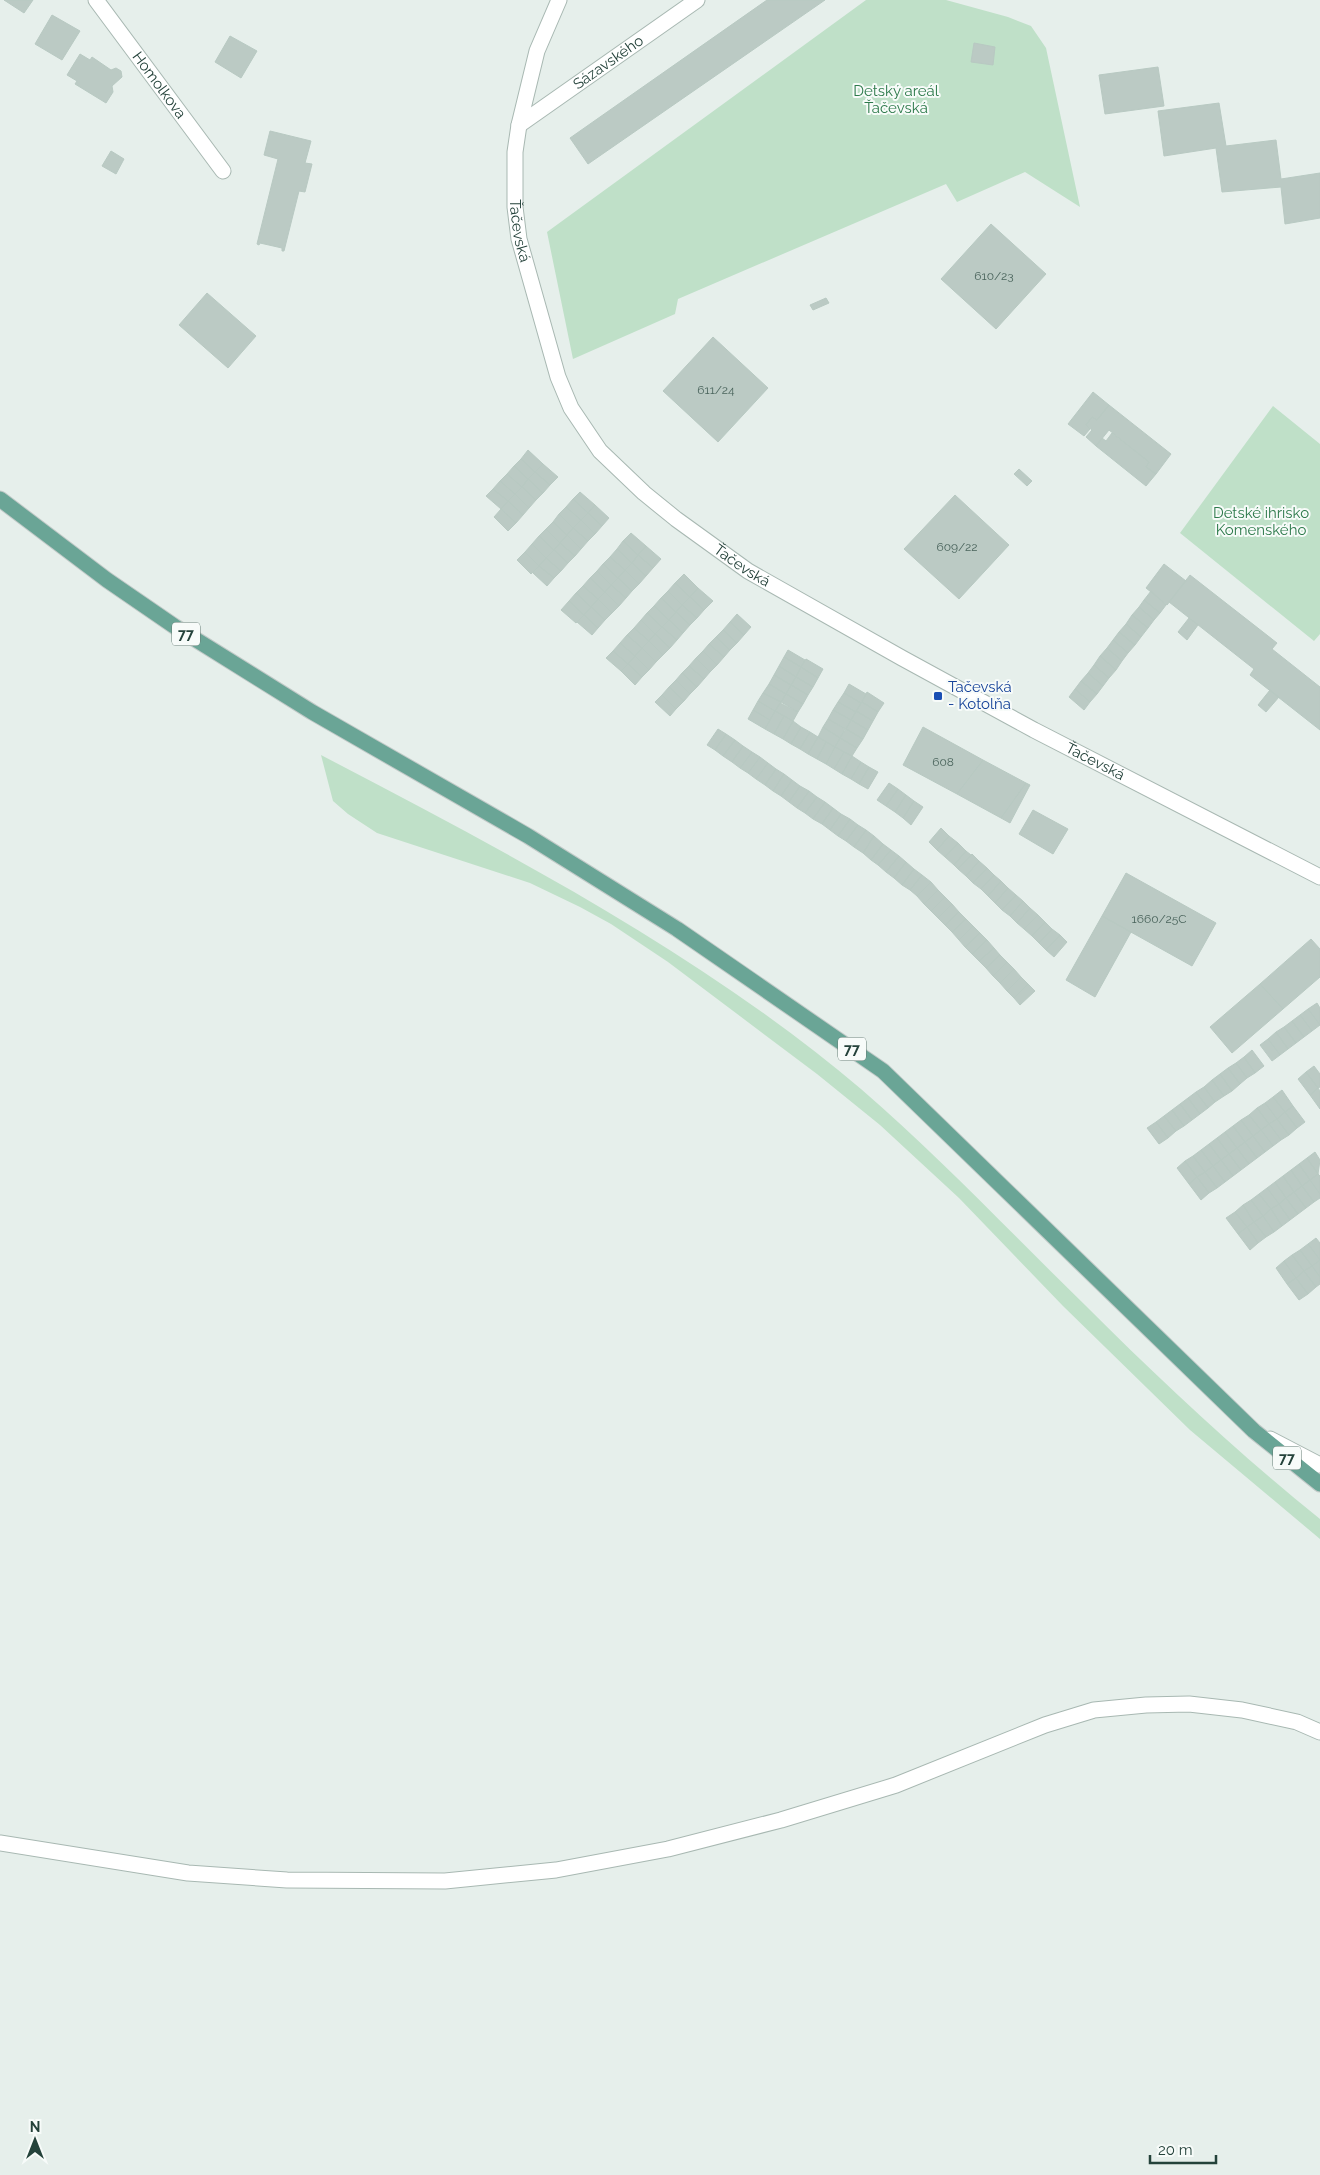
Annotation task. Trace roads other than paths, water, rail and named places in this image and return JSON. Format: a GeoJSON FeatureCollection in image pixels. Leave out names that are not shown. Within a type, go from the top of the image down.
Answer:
{"type":"FeatureCollection","features":[{"type":"Feature","properties":{"kind":"main road","name":"77"},"geometry":{"type":"LineString","coordinates":[[0,499],[92,569],[174,626],[304,707],[528,836],[677,929],[883,1071],[1254,1431],[1320,1484]]}},
{"type":"Feature","properties":{"kind":"street","name":"Homolkova"},"geometry":{"type":"LineString","coordinates":[[96,0],[223,171]]}},
{"type":"Feature","properties":{"kind":"street","name":"Ťačevská"},"geometry":{"type":"LineString","coordinates":[[558,0],[537,51],[519,125],[515,152],[514,207],[519,239],[547,342],[571,408],[587,435],[616,468],[657,503],[711,545],[787,594],[1034,730],[1320,876]]}},
{"type":"Feature","properties":{"kind":"street","name":"Sázavského"},"geometry":{"type":"LineString","coordinates":[[519,125],[697,0]]}},
{"type":"Feature","properties":{"kind":"street"},"geometry":{"type":"LineString","coordinates":[[1254,1431],[1320,1464]]}},
{"type":"Feature","properties":{"kind":"street"},"geometry":{"type":"LineString","coordinates":[[0,1843],[188,1873],[287,1880],[361,1882],[445,1881],[566,1868],[668,1849],[763,1824],[896,1784],[1044,1725],[1094,1710],[1146,1705],[1190,1704],[1242,1710],[1297,1722],[1320,1732]]}},
{"type":"Feature","properties":{"kind":"place","name":"Tačevská - Kotolňa"},"geometry":{"type":"Point","coordinates":[938,696]}},
{"type":"Feature","properties":{"kind":"park label","name":"Detský areál Ťačevská"},"geometry":{"type":"Point","coordinates":[896,100]}},
{"type":"Feature","properties":{"kind":"park label","name":"Detské ihrisko Komenského"},"geometry":{"type":"Point","coordinates":[1261,522]}}]}
